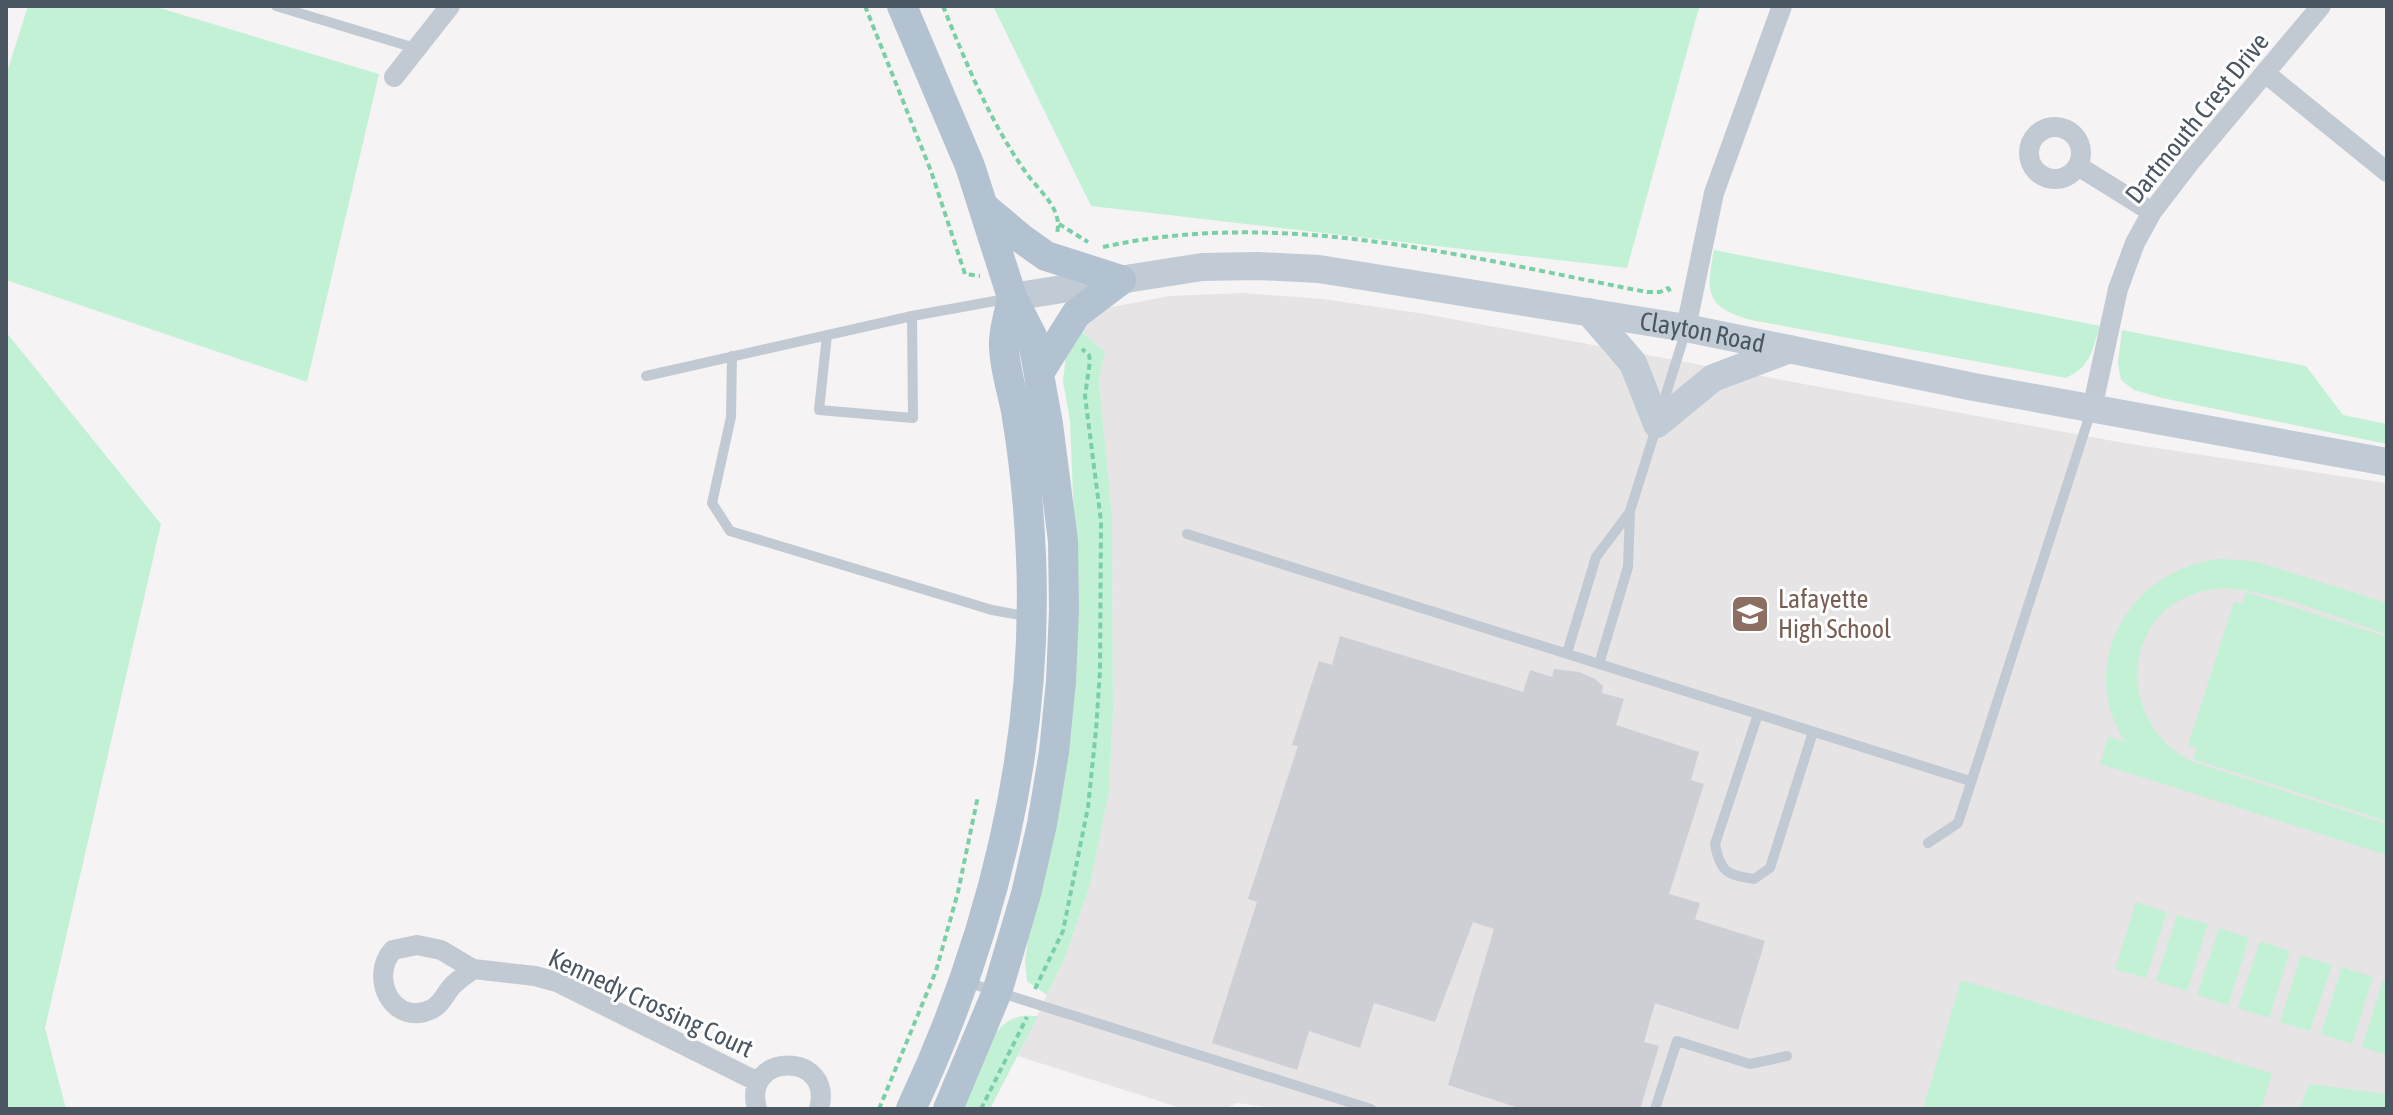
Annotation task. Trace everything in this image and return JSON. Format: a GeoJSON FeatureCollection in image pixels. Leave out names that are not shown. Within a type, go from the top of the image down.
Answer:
{"type":"FeatureCollection","features":[{"type":"Feature","properties":{"kind":"main road"},"geometry":{"type":"LineString","coordinates":[[902,6],[985,208],[1012,297],[1032,336],[1063,541],[1061,681],[1054,752],[1042,824],[1026,894],[997,992],[948,1109]]}},
{"type":"Feature","properties":{"kind":"main road"},"geometry":{"type":"LineString","coordinates":[[985,208],[1046,256],[1121,280]]}},
{"type":"Feature","properties":{"kind":"main road","name":"Clayton Road"},"geometry":{"type":"LineString","coordinates":[[1012,297],[1202,267],[1319,269],[1686,328],[2092,409],[2387,462]]}},
{"type":"Feature","properties":{"kind":"main road"},"geometry":{"type":"LineString","coordinates":[[1039,373],[1076,314],[1121,280]]}},
{"type":"Feature","properties":{"kind":"main road"},"geometry":{"type":"LineString","coordinates":[[911,1109],[964,982],[997,874],[1023,733],[1032,617],[1026,483],[1004,345],[1012,297]]}},
{"type":"Feature","properties":{"kind":"main road"},"geometry":{"type":"LineString","coordinates":[[1589,312],[1633,363],[1657,424],[1713,378],[1791,349]]}},
{"type":"Feature","properties":{"kind":"street"},"geometry":{"type":"LineString","coordinates":[[394,77],[450,6]]}},
{"type":"Feature","properties":{"kind":"street"},"geometry":{"type":"LineString","coordinates":[[1686,328],[1714,193],[1782,6]]}},
{"type":"Feature","properties":{"kind":"street","name":"Dartmouth Crest Drive"},"geometry":{"type":"LineString","coordinates":[[2092,409],[2118,289],[2135,243],[2152,212],[2321,6]]}},
{"type":"Feature","properties":{"kind":"street"},"geometry":{"type":"LineString","coordinates":[[2265,73],[2387,172]]}},
{"type":"Feature","properties":{"kind":"street"},"geometry":{"type":"LineString","coordinates":[[2078,166],[2152,212]]}},
{"type":"Feature","properties":{"kind":"street","name":"Kennedy Crossing Court"},"geometry":{"type":"LineString","coordinates":[[473,969],[535,976],[557,982],[758,1082]]}},
{"type":"Feature","properties":{"kind":"street"},"geometry":{"type":"LineString","coordinates":[[757,1109],[754,1097],[758,1082],[776,1067],[799,1066],[817,1082],[821,1097],[819,1109]]}},
{"type":"Feature","properties":{"kind":"lane"},"geometry":{"type":"LineString","coordinates":[[276,6],[415,48]]}},
{"type":"Feature","properties":{"kind":"lane"},"geometry":{"type":"LineString","coordinates":[[646,376],[912,316],[1012,297]]}},
{"type":"Feature","properties":{"kind":"lane"},"geometry":{"type":"LineString","coordinates":[[827,335],[819,410],[913,418],[912,316]]}},
{"type":"Feature","properties":{"kind":"lane"},"geometry":{"type":"LineString","coordinates":[[1599,664],[1628,567],[1630,511],[1686,328]]}},
{"type":"Feature","properties":{"kind":"lane"},"geometry":{"type":"LineString","coordinates":[[732,356],[731,417],[712,503],[730,531],[992,610],[1032,617]]}},
{"type":"Feature","properties":{"kind":"lane"},"geometry":{"type":"LineString","coordinates":[[1928,843],[1958,823],[2092,409]]}},
{"type":"Feature","properties":{"kind":"lane"},"geometry":{"type":"LineString","coordinates":[[1567,653],[1596,557],[1630,511]]}},
{"type":"Feature","properties":{"kind":"lane"},"geometry":{"type":"LineString","coordinates":[[1187,534],[1970,781]]}},
{"type":"Feature","properties":{"kind":"lane"},"geometry":{"type":"LineString","coordinates":[[1758,714],[1715,844],[1719,863],[1732,876],[1754,879],[1770,868],[1813,732]]}},
{"type":"Feature","properties":{"kind":"lane"},"geometry":{"type":"LineString","coordinates":[[964,982],[1371,1109]]}},
{"type":"Feature","properties":{"kind":"lane"},"geometry":{"type":"LineString","coordinates":[[1655,1109],[1677,1041],[1750,1064],[1787,1056]]}},
{"type":"Feature","properties":{"kind":"path"},"geometry":{"type":"LineString","coordinates":[[865,6],[931,171],[965,274]]}},
{"type":"Feature","properties":{"kind":"path"},"geometry":{"type":"LineString","coordinates":[[943,6],[986,103],[1012,152],[1050,200],[1059,224],[1056,236]]}},
{"type":"Feature","properties":{"kind":"path"},"geometry":{"type":"LineString","coordinates":[[879,1109],[936,971],[958,892],[978,796]]}},
{"type":"Feature","properties":{"kind":"path"},"geometry":{"type":"LineString","coordinates":[[981,1109],[1028,1014]]}},
{"type":"Feature","properties":{"kind":"shaded area","name":"Lafayette High School"},"geometry":{"type":"Polygon","coordinates":[[[1244,293],[1323,299],[1425,314],[2124,443],[2387,483],[2387,1109],[1283,1109],[1236,1103],[1226,1109],[1184,1109],[1018,1056],[1066,955],[1090,885],[1109,792],[1113,712],[1112,516],[1099,380],[1105,352],[1078,329],[1102,309],[1169,296],[1244,293]]]}},
{"type":"Feature","properties":{"kind":"green space"},"geometry":{"type":"Polygon","coordinates":[[[28,6],[153,6],[379,74],[307,382],[6,280],[6,75],[28,6]]]}},
{"type":"Feature","properties":{"kind":"green space"},"geometry":{"type":"Polygon","coordinates":[[[993,6],[1699,8],[1627,268],[1091,206],[993,6]]]}},
{"type":"Feature","properties":{"kind":"green space"},"geometry":{"type":"Polygon","coordinates":[[[1714,250],[2100,326],[2086,363],[2066,378],[1751,320],[1725,310],[1712,296],[1710,277],[1714,250]]]}},
{"type":"Feature","properties":{"kind":"green space"},"geometry":{"type":"Polygon","coordinates":[[[1078,329],[1105,352],[1099,380],[1112,516],[1113,712],[1109,792],[1090,885],[1066,955],[1047,995],[1027,981],[1025,961],[1076,570],[1070,421],[1063,381],[1066,356],[1078,329]]]}},
{"type":"Feature","properties":{"kind":"green space"},"geometry":{"type":"Polygon","coordinates":[[[2122,330],[2306,366],[2343,415],[2387,424],[2387,444],[2134,390],[2121,380],[2118,363],[2122,330]]]}},
{"type":"Feature","properties":{"kind":"green space"},"geometry":{"type":"Polygon","coordinates":[[[6,332],[161,524],[45,1028],[66,1109],[6,1109],[6,332]]]}},
{"type":"Feature","properties":{"kind":"green space"},"geometry":{"type":"Polygon","coordinates":[[[2222,559],[2254,561],[2387,603],[2387,634],[2301,604],[2253,592],[2215,589],[2184,598],[2160,615],[2145,638],[2138,664],[2139,691],[2148,718],[2165,742],[2190,761],[2387,824],[2387,855],[2100,764],[2108,737],[2125,742],[2111,711],[2106,681],[2110,651],[2121,623],[2139,599],[2162,579],[2190,566],[2222,559]]]}},
{"type":"Feature","properties":{"kind":"green space"},"geometry":{"type":"Polygon","coordinates":[[[2246,592],[2387,637],[2387,821],[2193,759],[2197,748],[2188,745],[2234,602],[2242,604],[2246,592]]]}},
{"type":"Feature","properties":{"kind":"green space"},"geometry":{"type":"Polygon","coordinates":[[[2136,902],[2167,912],[2146,978],[2115,969],[2136,902]]]}},
{"type":"Feature","properties":{"kind":"green space"},"geometry":{"type":"Polygon","coordinates":[[[2177,915],[2208,924],[2187,991],[2156,981],[2177,915]]]}},
{"type":"Feature","properties":{"kind":"green space"},"geometry":{"type":"Polygon","coordinates":[[[2219,928],[2249,938],[2228,1005],[2197,995],[2219,928]]]}},
{"type":"Feature","properties":{"kind":"green space"},"geometry":{"type":"Polygon","coordinates":[[[2260,941],[2290,951],[2269,1018],[2238,1008],[2260,941]]]}},
{"type":"Feature","properties":{"kind":"green space"},"geometry":{"type":"Polygon","coordinates":[[[2301,955],[2332,965],[2310,1031],[2280,1022],[2301,955]]]}},
{"type":"Feature","properties":{"kind":"green space"},"geometry":{"type":"Polygon","coordinates":[[[2342,967],[2373,977],[2352,1044],[2321,1034],[2342,967]]]}},
{"type":"Feature","properties":{"kind":"green space"},"geometry":{"type":"Polygon","coordinates":[[[1961,980],[2272,1073],[2261,1109],[1923,1109],[1961,980]]]}},
{"type":"Feature","properties":{"kind":"green space"},"geometry":{"type":"Polygon","coordinates":[[[2383,980],[2387,982],[2387,1055],[2362,1047],[2383,980]]]}},
{"type":"Feature","properties":{"kind":"green space"},"geometry":{"type":"Polygon","coordinates":[[[1038,1016],[990,1109],[962,1109],[982,1056],[997,1031],[1018,1017],[1038,1016]]]}},
{"type":"Feature","properties":{"kind":"green space"},"geometry":{"type":"Polygon","coordinates":[[[2309,1084],[2387,1094],[2387,1109],[2300,1109],[2309,1084]]]}},
{"type":"Feature","properties":{"kind":"building"},"geometry":{"type":"Polygon","coordinates":[[[1340,636],[1523,692],[1530,670],[1552,677],[1554,669],[1579,672],[1603,686],[1602,693],[1624,699],[1616,725],[1699,752],[1691,780],[1704,784],[1669,894],[1700,903],[1695,919],[1765,941],[1738,1030],[1655,1003],[1644,1042],[1659,1046],[1640,1109],[1522,1109],[1448,1085],[1494,929],[1473,922],[1435,1022],[1374,1003],[1360,1048],[1309,1031],[1297,1070],[1212,1043],[1257,902],[1248,899],[1298,746],[1292,745],[1319,661],[1332,665],[1340,636]]]}},
{"type":"Feature","properties":{"kind":"place","name":"Lafayette High School"},"geometry":{"type":"Point","coordinates":[1750,614]}}]}
